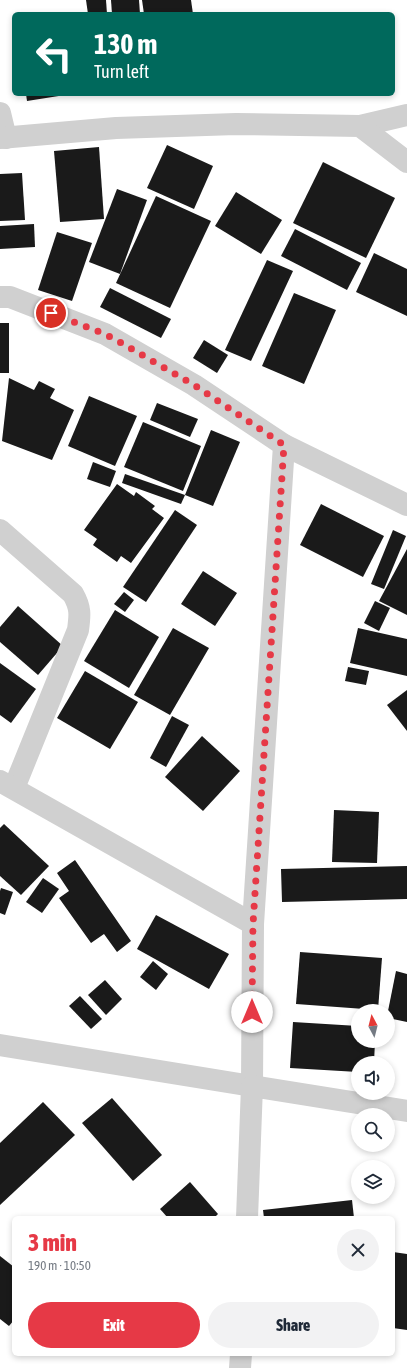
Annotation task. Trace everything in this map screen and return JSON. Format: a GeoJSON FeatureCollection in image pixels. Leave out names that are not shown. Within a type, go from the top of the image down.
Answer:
{"type":"FeatureCollection","features":[{"type":"Feature","properties":{"kind":"street"},"geometry":{"type":"LineString","coordinates":[[0,113],[3,138],[116,128],[236,124],[360,126],[407,115]]}},
{"type":"Feature","properties":{"kind":"street"},"geometry":{"type":"LineString","coordinates":[[360,126],[407,162]]}},
{"type":"Feature","properties":{"kind":"street"},"geometry":{"type":"LineString","coordinates":[[0,296],[10,297],[105,334],[194,385],[284,445],[407,505]]}},
{"type":"Feature","properties":{"kind":"street"},"geometry":{"type":"LineString","coordinates":[[247,1216],[252,1086],[253,924],[284,445]]}},
{"type":"Feature","properties":{"kind":"street"},"geometry":{"type":"LineString","coordinates":[[0,530],[73,594],[79,604],[80,616],[78,630],[7,785],[253,924]]}},
{"type":"Feature","properties":{"kind":"street"},"geometry":{"type":"LineString","coordinates":[[0,1045],[407,1111]]}},
{"type":"Feature","properties":{"kind":"street"},"geometry":{"type":"LineString","coordinates":[[240,1368],[241,1356]]}},
{"type":"Feature","properties":{"kind":"building"},"geometry":{"type":"Polygon","coordinates":[[[86,0],[106,0],[107,12],[88,12],[86,0]]]}},
{"type":"Feature","properties":{"kind":"building"},"geometry":{"type":"Polygon","coordinates":[[[111,0],[139,0],[140,12],[112,12],[111,0]]]}},
{"type":"Feature","properties":{"kind":"building"},"geometry":{"type":"Polygon","coordinates":[[[142,0],[191,0],[193,12],[144,12],[142,0]]]}},
{"type":"Feature","properties":{"kind":"building"},"geometry":{"type":"Polygon","coordinates":[[[26,96],[59,96],[27,101],[26,96]]]}},
{"type":"Feature","properties":{"kind":"building"},"geometry":{"type":"Polygon","coordinates":[[[167,145],[213,166],[194,209],[147,188],[167,145]]]}},
{"type":"Feature","properties":{"kind":"building"},"geometry":{"type":"Polygon","coordinates":[[[99,147],[104,219],[60,222],[54,151],[99,147]]]}},
{"type":"Feature","properties":{"kind":"building"},"geometry":{"type":"Polygon","coordinates":[[[323,162],[395,198],[366,258],[293,223],[323,162]]]}},
{"type":"Feature","properties":{"kind":"building"},"geometry":{"type":"Polygon","coordinates":[[[22,173],[25,220],[0,221],[0,174],[22,173]]]}},
{"type":"Feature","properties":{"kind":"building"},"geometry":{"type":"Polygon","coordinates":[[[117,189],[147,200],[120,274],[89,262],[117,189]]]}},
{"type":"Feature","properties":{"kind":"building"},"geometry":{"type":"Polygon","coordinates":[[[236,192],[282,220],[261,254],[215,226],[236,192]]]}},
{"type":"Feature","properties":{"kind":"building"},"geometry":{"type":"Polygon","coordinates":[[[156,196],[211,221],[170,308],[116,283],[156,196]]]}},
{"type":"Feature","properties":{"kind":"building"},"geometry":{"type":"Polygon","coordinates":[[[34,224],[35,247],[0,249],[0,226],[34,224]]]}},
{"type":"Feature","properties":{"kind":"building"},"geometry":{"type":"Polygon","coordinates":[[[295,229],[361,263],[347,290],[281,256],[295,229]]]}},
{"type":"Feature","properties":{"kind":"building"},"geometry":{"type":"Polygon","coordinates":[[[57,232],[92,243],[72,301],[38,290],[57,232]]]}},
{"type":"Feature","properties":{"kind":"building"},"geometry":{"type":"Polygon","coordinates":[[[374,253],[407,269],[407,316],[356,292],[374,253]]]}},
{"type":"Feature","properties":{"kind":"building"},"geometry":{"type":"Polygon","coordinates":[[[267,260],[293,271],[251,361],[225,350],[267,260]]]}},
{"type":"Feature","properties":{"kind":"building"},"geometry":{"type":"Polygon","coordinates":[[[110,288],[171,319],[161,338],[100,307],[110,288]]]}},
{"type":"Feature","properties":{"kind":"building"},"geometry":{"type":"Polygon","coordinates":[[[294,293],[336,310],[304,384],[262,366],[294,293]]]}},
{"type":"Feature","properties":{"kind":"building"},"geometry":{"type":"Polygon","coordinates":[[[0,323],[9,323],[9,373],[0,373],[0,323]]]}},
{"type":"Feature","properties":{"kind":"building"},"geometry":{"type":"Polygon","coordinates":[[[204,340],[228,355],[217,373],[193,358],[204,340]]]}},
{"type":"Feature","properties":{"kind":"building"},"geometry":{"type":"Polygon","coordinates":[[[9,378],[34,390],[39,381],[55,389],[50,398],[74,410],[52,460],[2,441],[9,378]]]}},
{"type":"Feature","properties":{"kind":"building"},"geometry":{"type":"Polygon","coordinates":[[[89,396],[137,416],[115,466],[68,446],[89,396]]]}},
{"type":"Feature","properties":{"kind":"building"},"geometry":{"type":"Polygon","coordinates":[[[157,403],[198,419],[190,437],[150,420],[157,403]]]}},
{"type":"Feature","properties":{"kind":"building"},"geometry":{"type":"Polygon","coordinates":[[[143,422],[201,446],[183,491],[124,467],[143,422]]]}},
{"type":"Feature","properties":{"kind":"building"},"geometry":{"type":"Polygon","coordinates":[[[211,430],[240,442],[213,506],[185,495],[211,430]]]}},
{"type":"Feature","properties":{"kind":"building"},"geometry":{"type":"Polygon","coordinates":[[[93,462],[116,471],[110,487],[87,479],[93,462]]]}},
{"type":"Feature","properties":{"kind":"building"},"geometry":{"type":"Polygon","coordinates":[[[125,474],[185,495],[181,504],[122,483],[125,474]]]}},
{"type":"Feature","properties":{"kind":"building"},"geometry":{"type":"Polygon","coordinates":[[[117,484],[134,496],[136,492],[155,506],[152,509],[164,518],[131,563],[121,556],[117,562],[93,545],[97,539],[84,530],[117,484]]]}},
{"type":"Feature","properties":{"kind":"building"},"geometry":{"type":"Polygon","coordinates":[[[321,504],[384,536],[363,577],[300,545],[321,504]]]}},
{"type":"Feature","properties":{"kind":"building"},"geometry":{"type":"Polygon","coordinates":[[[175,510],[197,525],[146,602],[123,587],[175,510]]]}},
{"type":"Feature","properties":{"kind":"building"},"geometry":{"type":"Polygon","coordinates":[[[393,530],[406,536],[384,589],[371,584],[393,530]]]}},
{"type":"Feature","properties":{"kind":"building"},"geometry":{"type":"Polygon","coordinates":[[[407,549],[407,615],[379,601],[407,549]]]}},
{"type":"Feature","properties":{"kind":"building"},"geometry":{"type":"Polygon","coordinates":[[[203,571],[237,593],[215,626],[181,604],[203,571]]]}},
{"type":"Feature","properties":{"kind":"building"},"geometry":{"type":"Polygon","coordinates":[[[124,592],[134,600],[125,612],[114,604],[124,592]]]}},
{"type":"Feature","properties":{"kind":"building"},"geometry":{"type":"Polygon","coordinates":[[[375,601],[390,608],[379,631],[364,623],[375,601]]]}},
{"type":"Feature","properties":{"kind":"building"},"geometry":{"type":"Polygon","coordinates":[[[18,606],[63,646],[38,675],[0,642],[0,627],[18,606]]]}},
{"type":"Feature","properties":{"kind":"building"},"geometry":{"type":"Polygon","coordinates":[[[115,610],[159,637],[129,688],[84,661],[115,610]]]}},
{"type":"Feature","properties":{"kind":"building"},"geometry":{"type":"Polygon","coordinates":[[[173,628],[209,648],[170,715],[134,695],[173,628]]]}},
{"type":"Feature","properties":{"kind":"building"},"geometry":{"type":"Polygon","coordinates":[[[358,628],[407,639],[407,676],[350,663],[358,628]]]}},
{"type":"Feature","properties":{"kind":"building"},"geometry":{"type":"Polygon","coordinates":[[[0,663],[36,689],[11,723],[0,715],[0,663]]]}},
{"type":"Feature","properties":{"kind":"building"},"geometry":{"type":"Polygon","coordinates":[[[348,667],[369,671],[366,685],[345,681],[348,667]]]}},
{"type":"Feature","properties":{"kind":"building"},"geometry":{"type":"Polygon","coordinates":[[[85,671],[138,702],[110,749],[57,718],[85,671]]]}},
{"type":"Feature","properties":{"kind":"building"},"geometry":{"type":"Polygon","coordinates":[[[407,690],[407,731],[387,705],[407,690]]]}},
{"type":"Feature","properties":{"kind":"building"},"geometry":{"type":"Polygon","coordinates":[[[172,716],[189,725],[166,767],[150,758],[172,716]]]}},
{"type":"Feature","properties":{"kind":"building"},"geometry":{"type":"Polygon","coordinates":[[[202,736],[240,771],[203,811],[165,777],[202,736]]]}},
{"type":"Feature","properties":{"kind":"building"},"geometry":{"type":"Polygon","coordinates":[[[334,810],[379,812],[377,863],[332,862],[334,810]]]}},
{"type":"Feature","properties":{"kind":"building"},"geometry":{"type":"Polygon","coordinates":[[[4,824],[49,866],[21,895],[0,876],[0,828],[4,824]]]}},
{"type":"Feature","properties":{"kind":"building"},"geometry":{"type":"Polygon","coordinates":[[[75,860],[131,941],[117,952],[104,934],[91,943],[59,898],[69,891],[57,873],[75,860]]]}},
{"type":"Feature","properties":{"kind":"building"},"geometry":{"type":"Polygon","coordinates":[[[407,866],[407,899],[282,902],[281,869],[407,866]]]}},
{"type":"Feature","properties":{"kind":"building"},"geometry":{"type":"Polygon","coordinates":[[[43,878],[59,889],[42,913],[26,902],[43,878]]]}},
{"type":"Feature","properties":{"kind":"building"},"geometry":{"type":"Polygon","coordinates":[[[1,888],[13,892],[5,915],[0,913],[1,888]]]}},
{"type":"Feature","properties":{"kind":"building"},"geometry":{"type":"Polygon","coordinates":[[[156,915],[229,954],[209,989],[137,949],[156,915]]]}},
{"type":"Feature","properties":{"kind":"building"},"geometry":{"type":"Polygon","coordinates":[[[300,952],[382,958],[378,1004],[351,1004],[351,1008],[296,1004],[300,952]]]}},
{"type":"Feature","properties":{"kind":"building"},"geometry":{"type":"Polygon","coordinates":[[[153,961],[168,974],[156,990],[140,977],[153,961]]]}},
{"type":"Feature","properties":{"kind":"building"},"geometry":{"type":"Polygon","coordinates":[[[396,971],[407,974],[407,1022],[395,1019],[395,1004],[389,1004],[396,971]]]}},
{"type":"Feature","properties":{"kind":"building"},"geometry":{"type":"Polygon","coordinates":[[[105,980],[122,999],[106,1015],[88,995],[105,980]]]}},
{"type":"Feature","properties":{"kind":"building"},"geometry":{"type":"Polygon","coordinates":[[[80,996],[102,1019],[91,1029],[69,1006],[80,996]]]}},
{"type":"Feature","properties":{"kind":"building"},"geometry":{"type":"Polygon","coordinates":[[[293,1022],[351,1026],[351,1048],[375,1048],[374,1056],[351,1056],[351,1072],[290,1068],[293,1022]]]}},
{"type":"Feature","properties":{"kind":"building"},"geometry":{"type":"Polygon","coordinates":[[[112,1098],[162,1155],[133,1181],[82,1123],[112,1098]]]}},
{"type":"Feature","properties":{"kind":"building"},"geometry":{"type":"Polygon","coordinates":[[[43,1102],[75,1135],[0,1205],[0,1143],[43,1102]]]}},
{"type":"Feature","properties":{"kind":"building"},"geometry":{"type":"Polygon","coordinates":[[[190,1182],[218,1214],[216,1216],[166,1216],[160,1209],[190,1182]]]}},
{"type":"Feature","properties":{"kind":"building"},"geometry":{"type":"Polygon","coordinates":[[[351,1200],[354,1216],[264,1216],[263,1210],[351,1200]]]}},
{"type":"Feature","properties":{"kind":"building"},"geometry":{"type":"Polygon","coordinates":[[[395,1252],[407,1254],[407,1330],[395,1328],[395,1252]]]}},
{"type":"Feature","properties":{"kind":"building"},"geometry":{"type":"Polygon","coordinates":[[[0,1256],[12,1265],[12,1322],[9,1326],[0,1319],[0,1256]]]}},
{"type":"Feature","properties":{"kind":"route"},"geometry":{"type":"LineString","coordinates":[[51,313],[105,334],[118,341],[194,385],[284,445],[253,924],[252,1012]]}}]}
